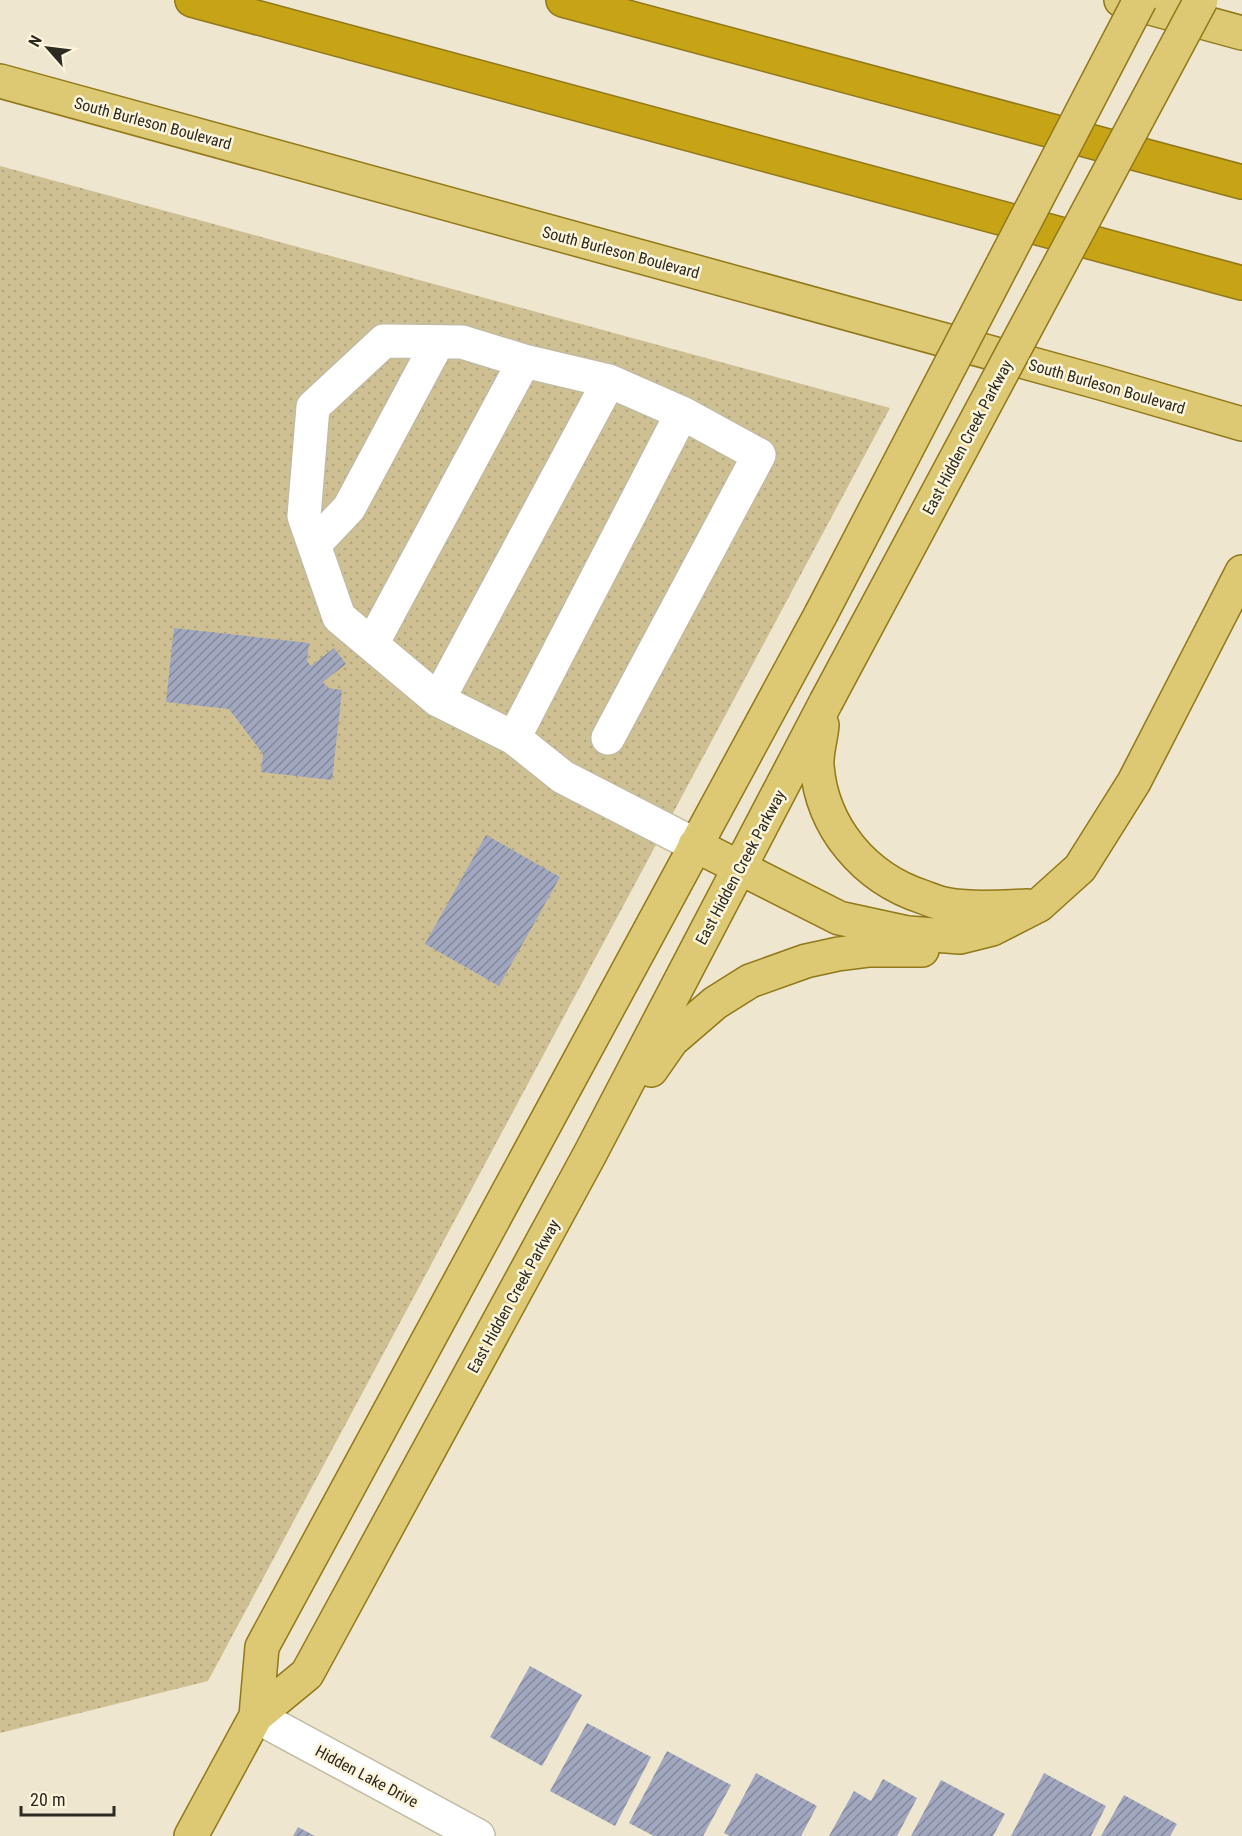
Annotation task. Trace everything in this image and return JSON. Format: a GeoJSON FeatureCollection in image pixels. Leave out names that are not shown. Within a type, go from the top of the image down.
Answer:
{"type":"FeatureCollection","features":[{"type":"Feature","properties":{"kind":"highway"},"geometry":{"type":"LineString","coordinates":[[192,0],[1242,283]]}},
{"type":"Feature","properties":{"kind":"highway"},"geometry":{"type":"LineString","coordinates":[[563,0],[1242,182]]}},
{"type":"Feature","properties":{"kind":"main road"},"geometry":{"type":"LineString","coordinates":[[1121,0],[1242,33]]}},
{"type":"Feature","properties":{"kind":"main road","name":"East Hidden Creek Parkway"},"geometry":{"type":"LineString","coordinates":[[256,1716],[262,1647],[786,680],[1140,0]]}},
{"type":"Feature","properties":{"kind":"main road","name":"East Hidden Creek Parkway"},"geometry":{"type":"LineString","coordinates":[[191,1836],[256,1716],[308,1674],[590,1154],[826,702],[1201,0]]}},
{"type":"Feature","properties":{"kind":"main road","name":"South Burleson Boulevard"},"geometry":{"type":"LineString","coordinates":[[0,81],[1242,424]]}},
{"type":"Feature","properties":{"kind":"main road"},"geometry":{"type":"LineString","coordinates":[[590,1154],[672,1040],[715,1003],[750,981],[806,961],[870,950],[938,950],[960,937],[992,929],[1039,905],[1080,868],[1134,782],[1242,572]]}},
{"type":"Feature","properties":{"kind":"main road"},"geometry":{"type":"LineString","coordinates":[[826,702],[817,765],[826,808],[843,841],[873,872],[902,890],[947,905],[988,908],[1039,905]]}},
{"type":"Feature","properties":{"kind":"main road"},"geometry":{"type":"LineString","coordinates":[[696,845],[839,918],[908,933],[960,937]]}},
{"type":"Feature","properties":{"kind":"street"},"geometry":{"type":"LineString","coordinates":[[608,738],[759,455],[682,413],[609,381],[524,361],[462,342],[384,341],[313,407],[304,516],[339,617],[438,700],[514,738],[563,777],[696,845]]}},
{"type":"Feature","properties":{"kind":"street"},"geometry":{"type":"LineString","coordinates":[[314,545],[349,508],[438,342]]}},
{"type":"Feature","properties":{"kind":"street"},"geometry":{"type":"LineString","coordinates":[[372,644],[524,361]]}},
{"type":"Feature","properties":{"kind":"street"},"geometry":{"type":"LineString","coordinates":[[438,700],[609,381]]}},
{"type":"Feature","properties":{"kind":"street"},"geometry":{"type":"LineString","coordinates":[[514,738],[682,413]]}},
{"type":"Feature","properties":{"kind":"street","name":"Hidden Lake Drive"},"geometry":{"type":"LineString","coordinates":[[256,1716],[470,1834]]}},
{"type":"Feature","properties":{"kind":"shaded area"},"geometry":{"type":"Polygon","coordinates":[[[0,166],[890,408],[208,1681],[0,1733],[0,166]]]}},
{"type":"Feature","properties":{"kind":"building"},"geometry":{"type":"Polygon","coordinates":[[[174,628],[309,643],[307,661],[311,666],[334,648],[346,664],[323,682],[328,688],[342,690],[332,780],[261,772],[263,754],[229,709],[166,702],[174,628]]]}},
{"type":"Feature","properties":{"kind":"building"},"geometry":{"type":"Polygon","coordinates":[[[486,835],[560,877],[499,986],[425,944],[486,835]]]}},
{"type":"Feature","properties":{"kind":"building"},"geometry":{"type":"Polygon","coordinates":[[[530,1666],[582,1695],[542,1766],[490,1737],[530,1666]]]}},
{"type":"Feature","properties":{"kind":"building"},"geometry":{"type":"Polygon","coordinates":[[[587,1723],[651,1757],[615,1826],[550,1791],[587,1723]]]}},
{"type":"Feature","properties":{"kind":"building"},"geometry":{"type":"Polygon","coordinates":[[[667,1751],[731,1785],[703,1836],[654,1836],[629,1823],[667,1751]]]}},
{"type":"Feature","properties":{"kind":"building"},"geometry":{"type":"Polygon","coordinates":[[[756,1773],[817,1806],[801,1836],[730,1836],[724,1833],[756,1773]]]}},
{"type":"Feature","properties":{"kind":"building"},"geometry":{"type":"Polygon","coordinates":[[[1044,1773],[1106,1806],[1091,1836],[1011,1836],[1044,1773]]]}},
{"type":"Feature","properties":{"kind":"building"},"geometry":{"type":"Polygon","coordinates":[[[883,1779],[917,1798],[897,1836],[829,1836],[854,1791],[871,1801],[883,1779]]]}},
{"type":"Feature","properties":{"kind":"building"},"geometry":{"type":"Polygon","coordinates":[[[941,1780],[1005,1814],[993,1836],[911,1836],[941,1780]]]}},
{"type":"Feature","properties":{"kind":"building"},"geometry":{"type":"Polygon","coordinates":[[[1124,1795],[1177,1824],[1170,1836],[1101,1836],[1124,1795]]]}},
{"type":"Feature","properties":{"kind":"building"},"geometry":{"type":"Polygon","coordinates":[[[298,1827],[315,1836],[293,1836],[298,1827]]]}}]}
